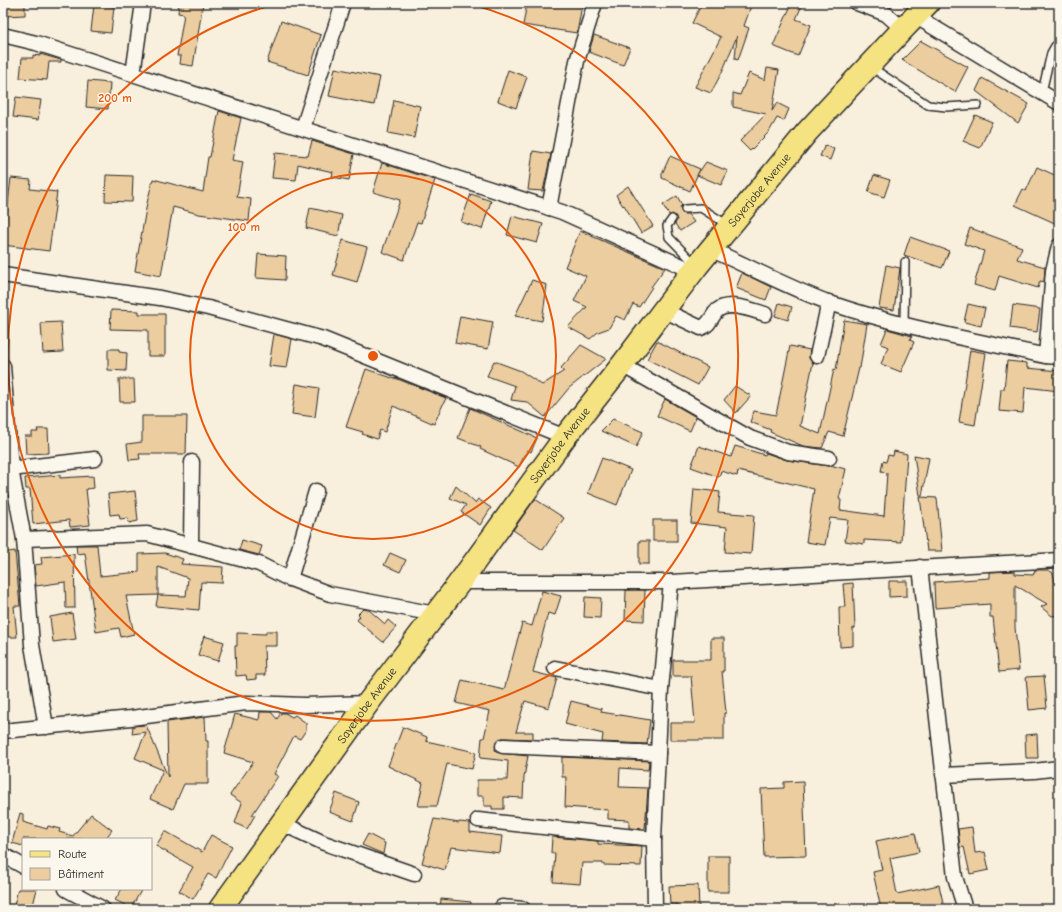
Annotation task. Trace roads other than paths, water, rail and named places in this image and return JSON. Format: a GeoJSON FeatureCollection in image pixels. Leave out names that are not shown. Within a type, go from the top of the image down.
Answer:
{"type":"FeatureCollection","features":[{"type":"Feature","properties":{"kind":"main road","name":"Sayerjobe Avenue"},"geometry":{"type":"LineString","coordinates":[[220,909],[368,703],[460,582],[565,437],[622,365],[695,268],[808,132],[915,16]]}},
{"type":"Feature","properties":{"kind":"street"},"geometry":{"type":"LineString","coordinates":[[133,74],[143,3]]}},
{"type":"Feature","properties":{"kind":"street"},"geometry":{"type":"LineString","coordinates":[[302,128],[343,3]]}},
{"type":"Feature","properties":{"kind":"street"},"geometry":{"type":"LineString","coordinates":[[549,208],[577,61],[595,3]]}},
{"type":"Feature","properties":{"kind":"street"},"geometry":{"type":"LineString","coordinates":[[857,3],[915,16],[1059,103]]}},
{"type":"Feature","properties":{"kind":"street"},"geometry":{"type":"LineString","coordinates":[[3,35],[36,43],[562,212],[695,268]]}},
{"type":"Feature","properties":{"kind":"street"},"geometry":{"type":"LineString","coordinates":[[710,249],[787,285],[829,302],[904,326],[1052,356],[1053,271],[1059,246]]}},
{"type":"Feature","properties":{"kind":"street"},"geometry":{"type":"LineString","coordinates":[[3,275],[180,302],[208,308],[322,339],[565,437]]}},
{"type":"Feature","properties":{"kind":"street"},"geometry":{"type":"LineString","coordinates":[[817,356],[829,302]]}},
{"type":"Feature","properties":{"kind":"street"},"geometry":{"type":"LineString","coordinates":[[663,310],[701,328],[707,326],[716,311],[723,306],[739,307],[765,314]]}},
{"type":"Feature","properties":{"kind":"street"},"geometry":{"type":"LineString","coordinates":[[622,365],[750,438],[788,452],[829,458]]}},
{"type":"Feature","properties":{"kind":"street"},"geometry":{"type":"LineString","coordinates":[[3,366],[11,469],[24,539],[32,645],[46,727]]}},
{"type":"Feature","properties":{"kind":"street"},"geometry":{"type":"LineString","coordinates":[[11,469],[95,459]]}},
{"type":"Feature","properties":{"kind":"street"},"geometry":{"type":"LineString","coordinates":[[191,546],[192,462]]}},
{"type":"Feature","properties":{"kind":"street"},"geometry":{"type":"LineString","coordinates":[[290,578],[316,491]]}},
{"type":"Feature","properties":{"kind":"street"},"geometry":{"type":"LineString","coordinates":[[24,539],[147,534],[259,564],[330,594],[435,614]]}},
{"type":"Feature","properties":{"kind":"street"},"geometry":{"type":"LineString","coordinates":[[460,582],[671,582],[1059,560]]}},
{"type":"Feature","properties":{"kind":"street"},"geometry":{"type":"LineString","coordinates":[[920,567],[955,877],[965,909]]}},
{"type":"Feature","properties":{"kind":"street"},"geometry":{"type":"LineString","coordinates":[[655,909],[654,839],[661,689],[671,582]]}},
{"type":"Feature","properties":{"kind":"street"},"geometry":{"type":"LineString","coordinates":[[555,668],[661,689]]}},
{"type":"Feature","properties":{"kind":"street"},"geometry":{"type":"LineString","coordinates":[[3,731],[246,703],[304,705],[368,703]]}},
{"type":"Feature","properties":{"kind":"street"},"geometry":{"type":"LineString","coordinates":[[503,746],[658,753]]}},
{"type":"Feature","properties":{"kind":"street"},"geometry":{"type":"LineString","coordinates":[[943,775],[1034,771],[1059,768]]}},
{"type":"Feature","properties":{"kind":"street"},"geometry":{"type":"LineString","coordinates":[[478,820],[654,839]]}},
{"type":"Feature","properties":{"kind":"street"},"geometry":{"type":"LineString","coordinates":[[281,824],[324,843],[414,874]]}},
{"type":"Feature","properties":{"kind":"street"},"geometry":{"type":"LineString","coordinates":[[3,855],[22,865]]}},
{"type":"Feature","properties":{"kind":"street"},"geometry":{"type":"LineString","coordinates":[[68,890],[102,909]]}},
{"type":"Feature","properties":{"kind":"street"},"geometry":{"type":"LineString","coordinates":[[502,907],[524,909]]}},
{"type":"Feature","properties":{"kind":"lane"},"geometry":{"type":"LineString","coordinates":[[1042,92],[1051,53],[1055,46],[1059,44]]}},
{"type":"Feature","properties":{"kind":"lane"},"geometry":{"type":"LineString","coordinates":[[869,66],[928,104],[946,107],[978,105]]}},
{"type":"Feature","properties":{"kind":"lane"},"geometry":{"type":"LineString","coordinates":[[685,209],[700,208],[730,226]]}},
{"type":"Feature","properties":{"kind":"lane"},"geometry":{"type":"LineString","coordinates":[[672,219],[667,226],[669,237],[695,268]]}},
{"type":"Feature","properties":{"kind":"lane"},"geometry":{"type":"LineString","coordinates":[[904,262],[904,326]]}}]}
